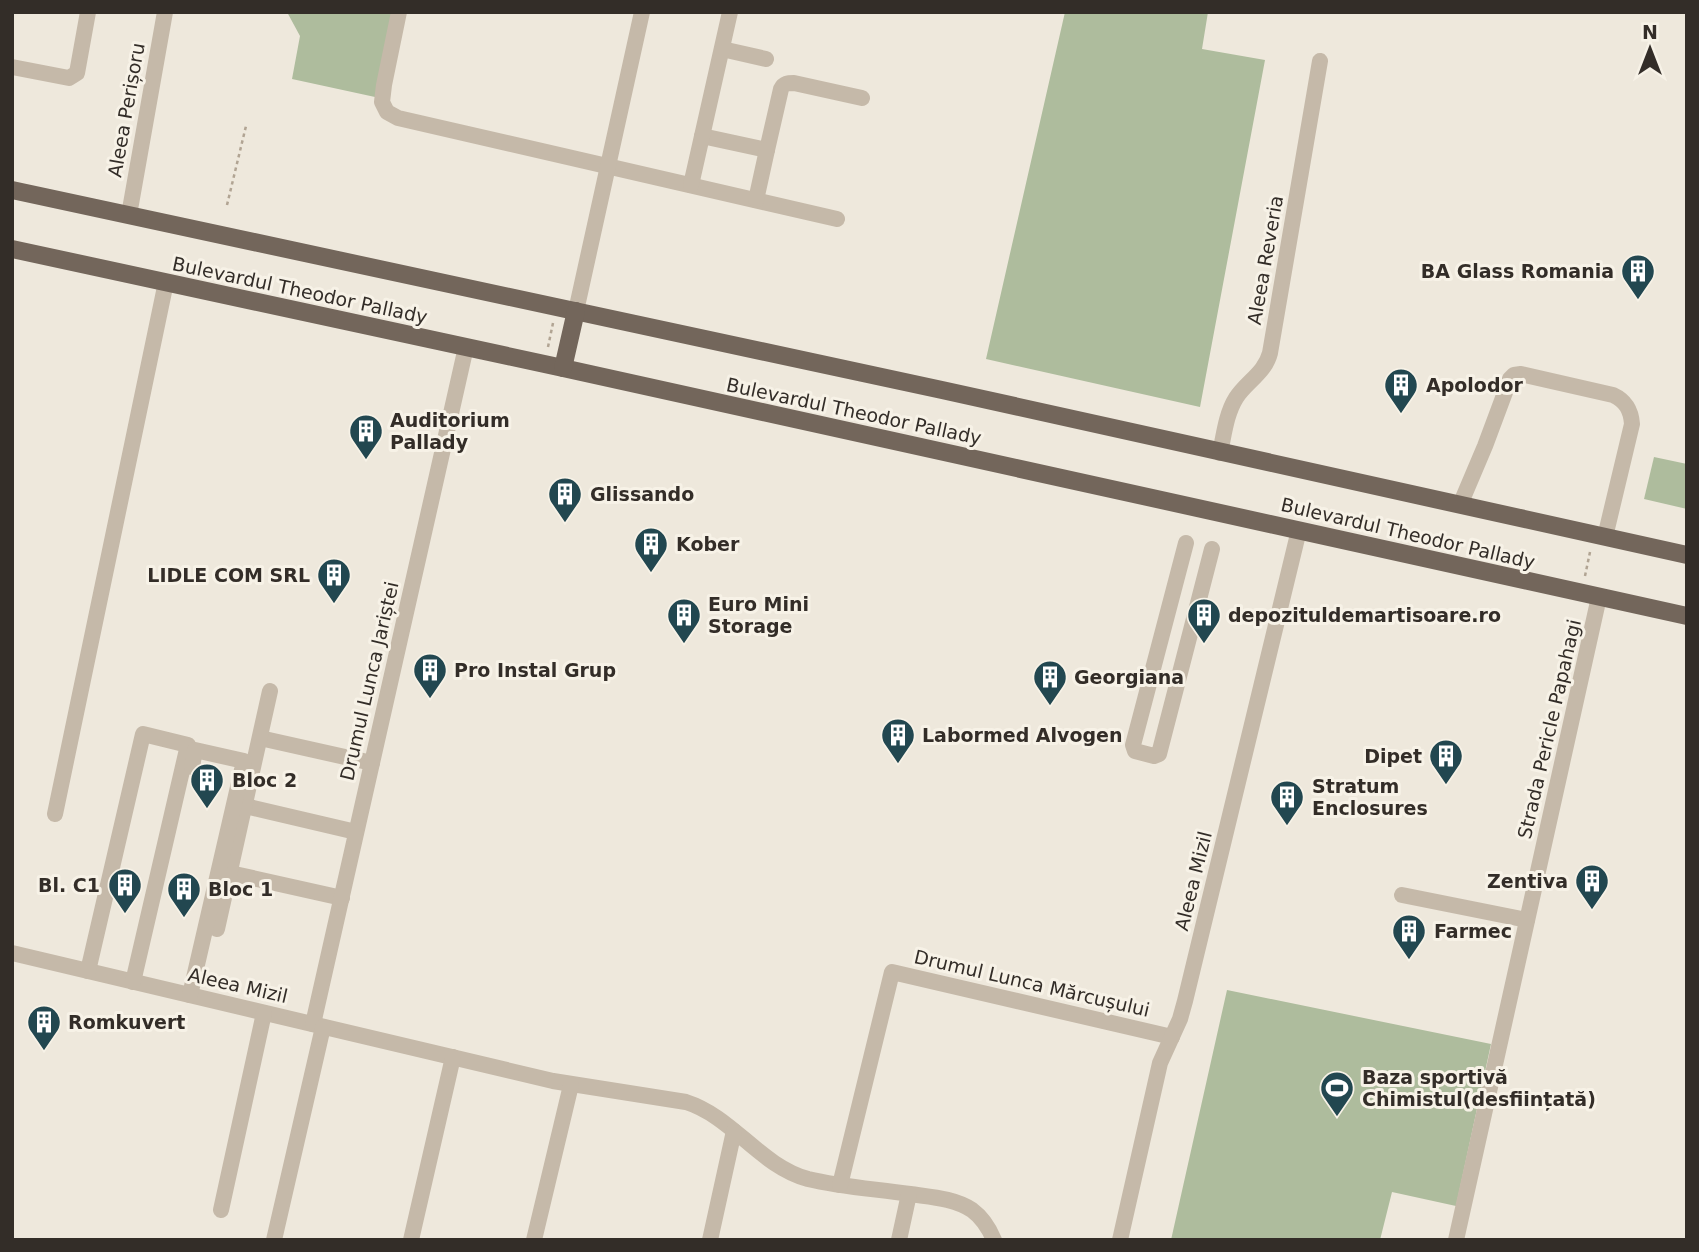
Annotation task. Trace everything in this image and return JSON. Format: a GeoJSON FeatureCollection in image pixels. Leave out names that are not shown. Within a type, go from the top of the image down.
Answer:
{"type":"FeatureCollection","features":[{"type":"Feature","properties":{"kind":"main road","name":"Bulevardul Theodor Pallady"},"geometry":{"type":"LineString","coordinates":[[12,190],[1687,555]]}},
{"type":"Feature","properties":{"kind":"main road","name":"Bulevardul Theodor Pallady"},"geometry":{"type":"LineString","coordinates":[[12,250],[563,368],[1687,616]]}},
{"type":"Feature","properties":{"kind":"main road"},"geometry":{"type":"LineString","coordinates":[[563,368],[576,311]]}},
{"type":"Feature","properties":{"kind":"street","name":"Aleea Perișoru"},"geometry":{"type":"LineString","coordinates":[[129,215],[165,12]]}},
{"type":"Feature","properties":{"kind":"street"},"geometry":{"type":"LineString","coordinates":[[399,12],[382,102],[387,112],[398,118],[837,219]]}},
{"type":"Feature","properties":{"kind":"street"},"geometry":{"type":"LineString","coordinates":[[576,311],[642,12]]}},
{"type":"Feature","properties":{"kind":"street"},"geometry":{"type":"LineString","coordinates":[[691,185],[730,12]]}},
{"type":"Feature","properties":{"kind":"street"},"geometry":{"type":"LineString","coordinates":[[12,67],[69,78],[76,74],[85,13]]}},
{"type":"Feature","properties":{"kind":"street"},"geometry":{"type":"LineString","coordinates":[[722,49],[766,59]]}},
{"type":"Feature","properties":{"kind":"street","name":"Aleea Reveria"},"geometry":{"type":"LineString","coordinates":[[1220,453],[1234,402],[1264,368],[1270,353],[1320,61]]}},
{"type":"Feature","properties":{"kind":"street"},"geometry":{"type":"LineString","coordinates":[[756,200],[783,86],[794,83],[862,98]]}},
{"type":"Feature","properties":{"kind":"street"},"geometry":{"type":"LineString","coordinates":[[702,136],[767,150]]}},
{"type":"Feature","properties":{"kind":"street"},"geometry":{"type":"LineString","coordinates":[[55,814],[166,282]]}},
{"type":"Feature","properties":{"kind":"street","name":"Drumul Lunca Jariștei"},"geometry":{"type":"LineString","coordinates":[[274,1240],[356,832],[466,347]]}},
{"type":"Feature","properties":{"kind":"street"},"geometry":{"type":"LineString","coordinates":[[1460,505],[1510,379],[1521,374],[1613,395],[1628,406],[1632,424],[1599,536]]}},
{"type":"Feature","properties":{"kind":"street","name":"Aleea Mizil"},"geometry":{"type":"LineString","coordinates":[[1120,1240],[1157,1074],[1185,1001],[1299,530]]}},
{"type":"Feature","properties":{"kind":"street"},"geometry":{"type":"LineString","coordinates":[[1186,543],[1133,745],[1135,751],[1154,756],[1159,754],[1212,549]]}},
{"type":"Feature","properties":{"kind":"street","name":"Strada Pericle Papahagi"},"geometry":{"type":"LineString","coordinates":[[1456,1240],[1600,597]]}},
{"type":"Feature","properties":{"kind":"street"},"geometry":{"type":"LineString","coordinates":[[217,929],[270,691]]}},
{"type":"Feature","properties":{"kind":"street"},"geometry":{"type":"LineString","coordinates":[[88,971],[143,734],[177,742],[188,745],[137,983]]}},
{"type":"Feature","properties":{"kind":"street"},"geometry":{"type":"LineString","coordinates":[[260,738],[372,763]]}},
{"type":"Feature","properties":{"kind":"street"},"geometry":{"type":"LineString","coordinates":[[137,983],[195,750],[244,761],[190,996]]}},
{"type":"Feature","properties":{"kind":"street"},"geometry":{"type":"LineString","coordinates":[[245,806],[356,832]]}},
{"type":"Feature","properties":{"kind":"street"},"geometry":{"type":"LineString","coordinates":[[229,873],[342,898]]}},
{"type":"Feature","properties":{"kind":"street"},"geometry":{"type":"LineString","coordinates":[[1402,895],[1527,920]]}},
{"type":"Feature","properties":{"kind":"street","name":"Aleea Mizil"},"geometry":{"type":"LineString","coordinates":[[12,954],[571,1084],[596,1080],[686,1102],[704,1108],[783,1168],[806,1178],[840,1185],[946,1200],[970,1209],[981,1217],[994,1240]]}},
{"type":"Feature","properties":{"kind":"street","name":"Drumul Lunca Mărcușului"},"geometry":{"type":"LineString","coordinates":[[840,1185],[892,972],[1172,1037]]}},
{"type":"Feature","properties":{"kind":"street"},"geometry":{"type":"LineString","coordinates":[[221,1210],[264,1013]]}},
{"type":"Feature","properties":{"kind":"street"},"geometry":{"type":"LineString","coordinates":[[411,1240],[453,1057]]}},
{"type":"Feature","properties":{"kind":"street"},"geometry":{"type":"LineString","coordinates":[[534,1240],[571,1084]]}},
{"type":"Feature","properties":{"kind":"street"},"geometry":{"type":"LineString","coordinates":[[710,1240],[733,1131]]}},
{"type":"Feature","properties":{"kind":"street"},"geometry":{"type":"LineString","coordinates":[[899,1240],[909,1194]]}},
{"type":"Feature","properties":{"kind":"path"},"geometry":{"type":"LineString","coordinates":[[227,205],[246,126]]}},
{"type":"Feature","properties":{"kind":"path"},"geometry":{"type":"LineString","coordinates":[[544,364],[557,307]]}},
{"type":"Feature","properties":{"kind":"path"},"geometry":{"type":"LineString","coordinates":[[1581,593],[1599,536]]}},
{"type":"Feature","properties":{"kind":"green space"},"geometry":{"type":"Polygon","coordinates":[[[287,12],[395,12],[375,97],[292,79],[300,36],[287,12]]]}},
{"type":"Feature","properties":{"kind":"green space"},"geometry":{"type":"Polygon","coordinates":[[[1065,12],[1208,12],[1202,49],[1265,60],[1200,407],[986,359],[1065,12]]]}},
{"type":"Feature","properties":{"kind":"green space"},"geometry":{"type":"Polygon","coordinates":[[[1654,457],[1687,464],[1687,509],[1644,499],[1654,457]]]}},
{"type":"Feature","properties":{"kind":"green space","name":"Baza sportivă Chimistul(desființată)"},"geometry":{"type":"Polygon","coordinates":[[[1227,990],[1491,1044],[1456,1206],[1392,1192],[1380,1240],[1171,1240],[1227,990]]]}},
{"type":"Feature","properties":{"kind":"place","name":"BA Glass Romania"},"geometry":{"type":"Point","coordinates":[1638,301]}},
{"type":"Feature","properties":{"kind":"place","name":"Apolodor"},"geometry":{"type":"Point","coordinates":[1401,415]}},
{"type":"Feature","properties":{"kind":"place","name":"Auditorium Pallady"},"geometry":{"type":"Point","coordinates":[366,461]}},
{"type":"Feature","properties":{"kind":"place","name":"Glissando"},"geometry":{"type":"Point","coordinates":[565,524]}},
{"type":"Feature","properties":{"kind":"place","name":"Kober"},"geometry":{"type":"Point","coordinates":[651,574]}},
{"type":"Feature","properties":{"kind":"place","name":"LIDLE COM SRL"},"geometry":{"type":"Point","coordinates":[334,605]}},
{"type":"Feature","properties":{"kind":"place","name":"Euro Mini Storage"},"geometry":{"type":"Point","coordinates":[684,645]}},
{"type":"Feature","properties":{"kind":"place","name":"depozituldemartisoare.ro"},"geometry":{"type":"Point","coordinates":[1204,645]}},
{"type":"Feature","properties":{"kind":"place","name":"Pro Instal Grup"},"geometry":{"type":"Point","coordinates":[430,700]}},
{"type":"Feature","properties":{"kind":"place","name":"Georgiana"},"geometry":{"type":"Point","coordinates":[1050,707]}},
{"type":"Feature","properties":{"kind":"place","name":"Labormed Alvogen"},"geometry":{"type":"Point","coordinates":[898,765]}},
{"type":"Feature","properties":{"kind":"place","name":"Dipet"},"geometry":{"type":"Point","coordinates":[1446,786]}},
{"type":"Feature","properties":{"kind":"place","name":"Bloc 2"},"geometry":{"type":"Point","coordinates":[207,810]}},
{"type":"Feature","properties":{"kind":"place","name":"Stratum Enclosures"},"geometry":{"type":"Point","coordinates":[1287,827]}},
{"type":"Feature","properties":{"kind":"place","name":"Zentiva"},"geometry":{"type":"Point","coordinates":[1592,911]}},
{"type":"Feature","properties":{"kind":"place","name":"Bl. C1"},"geometry":{"type":"Point","coordinates":[125,915]}},
{"type":"Feature","properties":{"kind":"place","name":"Bloc 1"},"geometry":{"type":"Point","coordinates":[184,919]}},
{"type":"Feature","properties":{"kind":"place","name":"Farmec"},"geometry":{"type":"Point","coordinates":[1409,961]}},
{"type":"Feature","properties":{"kind":"place","name":"Romkuvert"},"geometry":{"type":"Point","coordinates":[44,1052]}},
{"type":"Feature","properties":{"kind":"place","name":"Baza sportivă Chimistul(desființată)"},"geometry":{"type":"Point","coordinates":[1337,1118]}}]}
